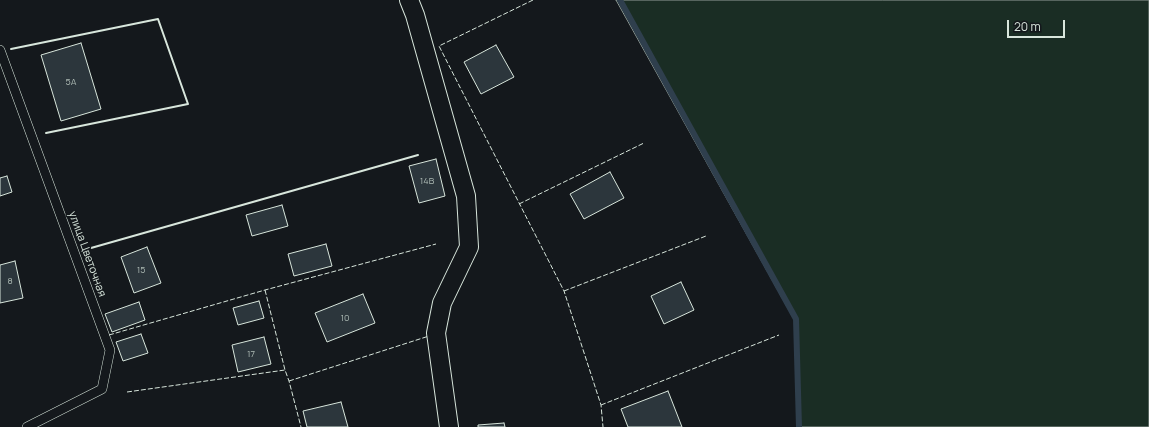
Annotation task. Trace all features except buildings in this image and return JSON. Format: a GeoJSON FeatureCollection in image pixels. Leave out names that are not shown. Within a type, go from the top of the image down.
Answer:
{"type":"FeatureCollection","features":[{"type":"Feature","properties":{"kind":"street"},"geometry":{"type":"LineString","coordinates":[[409,0],[415,15],[466,196],[469,247],[442,303],[436,333],[448,427]]}},
{"type":"Feature","properties":{"kind":"lane","name":"улица Цветочная"},"geometry":{"type":"LineString","coordinates":[[0,50],[110,350],[102,389],[47,422],[28,427]]}},
{"type":"Feature","properties":{"kind":"green space"},"geometry":{"type":"Polygon","coordinates":[[[616,0],[1149,0],[1149,427],[799,427],[795,321],[616,0]]]}},
{"type":"Feature","properties":{"kind":"waterway"},"geometry":{"type":"LineString","coordinates":[[620,0],[796,319],[799,427]]}},
{"type":"Feature","properties":{"kind":"fence"},"geometry":{"type":"LineString","coordinates":[[533,0],[439,46],[564,291],[601,405],[603,427]]}},
{"type":"Feature","properties":{"kind":"fence"},"geometry":{"type":"LineString","coordinates":[[519,204],[644,143]]}},
{"type":"Feature","properties":{"kind":"fence"},"geometry":{"type":"LineString","coordinates":[[564,291],[706,236]]}},
{"type":"Feature","properties":{"kind":"fence"},"geometry":{"type":"LineString","coordinates":[[109,335],[265,290],[436,244]]}},
{"type":"Feature","properties":{"kind":"fence"},"geometry":{"type":"LineString","coordinates":[[265,290],[301,427]]}},
{"type":"Feature","properties":{"kind":"fence"},"geometry":{"type":"LineString","coordinates":[[601,405],[779,335]]}},
{"type":"Feature","properties":{"kind":"fence"},"geometry":{"type":"LineString","coordinates":[[289,381],[429,336]]}},
{"type":"Feature","properties":{"kind":"fence"},"geometry":{"type":"LineString","coordinates":[[127,392],[285,370]]}},
{"type":"Feature","properties":{"kind":"wall"},"geometry":{"type":"LineString","coordinates":[[11,49],[158,19],[188,104],[46,133]]}},
{"type":"Feature","properties":{"kind":"wall"},"geometry":{"type":"LineString","coordinates":[[91,248],[418,155]]}}]}
